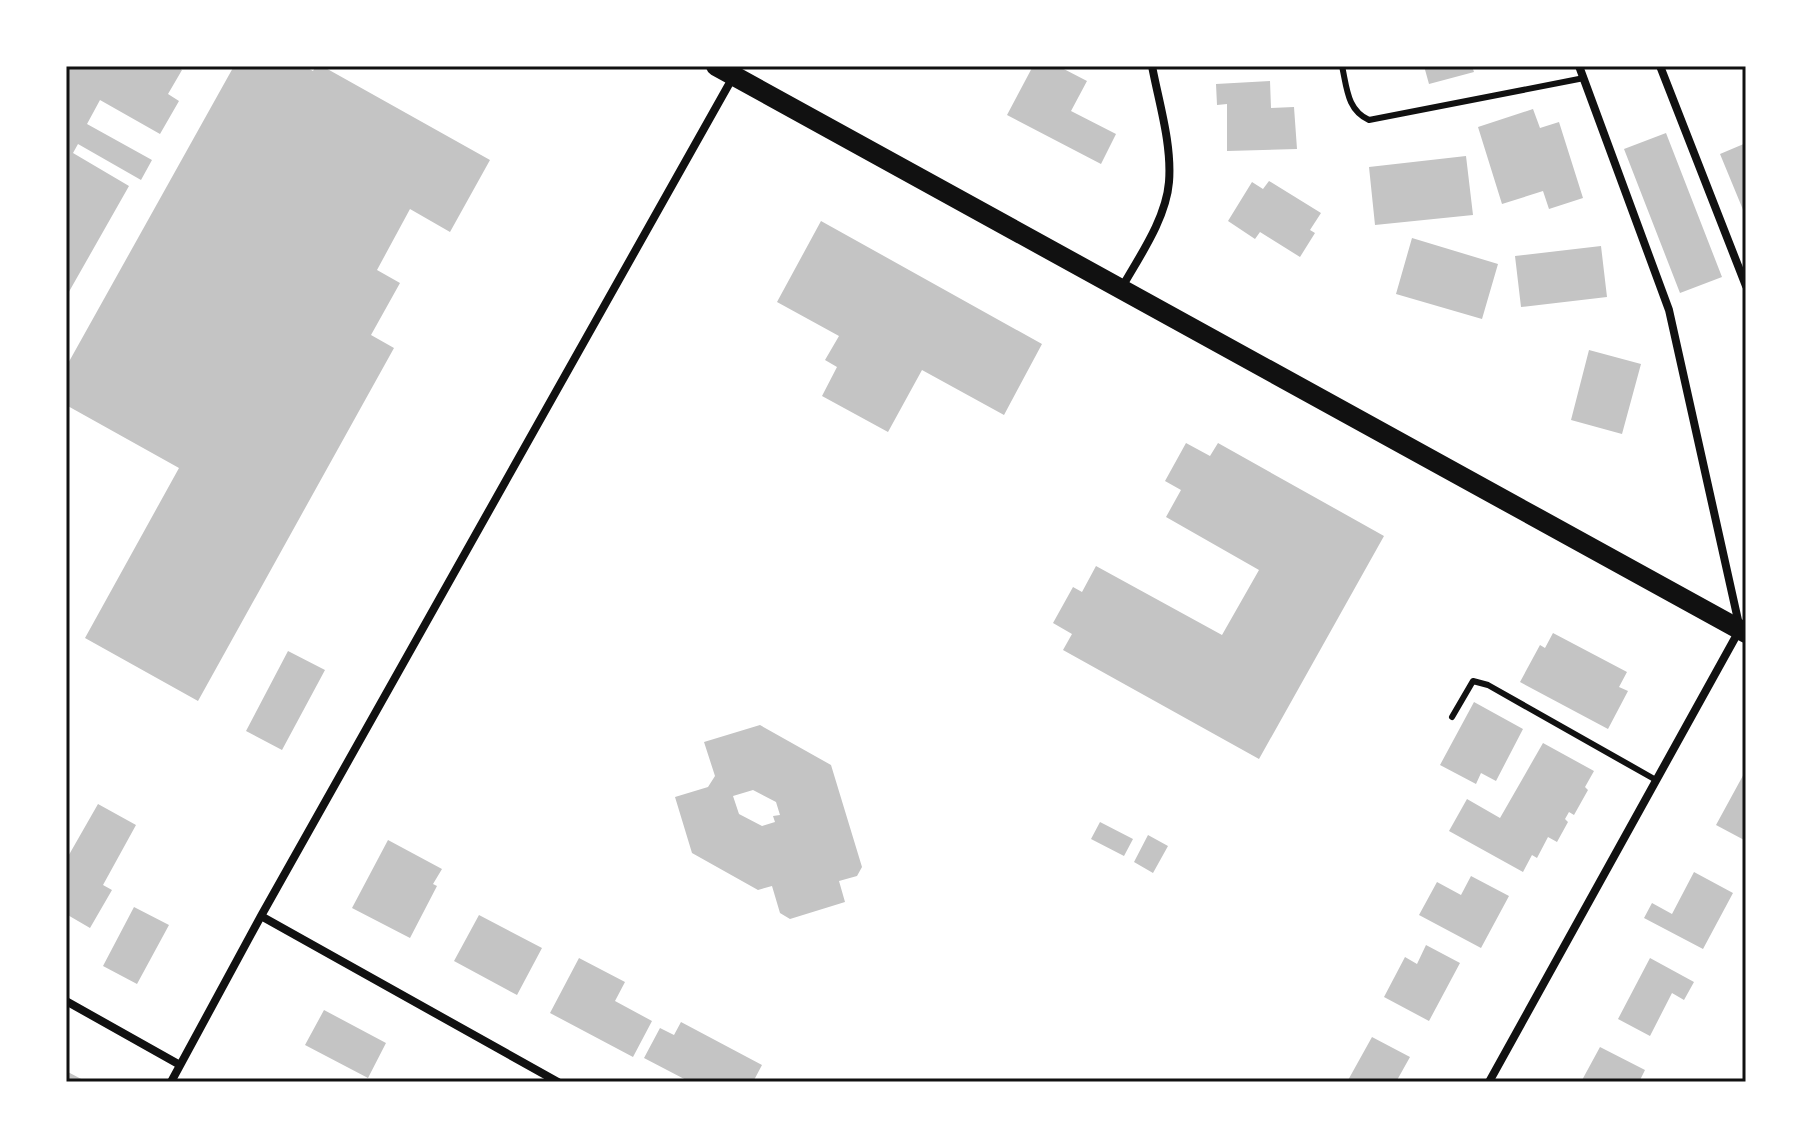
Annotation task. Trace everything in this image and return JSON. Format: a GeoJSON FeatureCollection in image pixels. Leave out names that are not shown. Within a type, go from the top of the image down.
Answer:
{"type":"FeatureCollection","features":[{"type":"Feature","properties":{"kind":"main road"},"geometry":{"type":"LineString","coordinates":[[725,71],[1743,631]]}},
{"type":"Feature","properties":{"kind":"street"},"geometry":{"type":"LineString","coordinates":[[1121,289],[1161,214],[1169,183],[1167,146],[1152,66]]}},
{"type":"Feature","properties":{"kind":"street"},"geometry":{"type":"LineString","coordinates":[[1489,1082],[1656,780],[1743,631],[1669,310],[1579,66]]}},
{"type":"Feature","properties":{"kind":"street"},"geometry":{"type":"LineString","coordinates":[[1660,66],[1746,286]]}},
{"type":"Feature","properties":{"kind":"street"},"geometry":{"type":"LineString","coordinates":[[172,1082],[725,71]]}},
{"type":"Feature","properties":{"kind":"street"},"geometry":{"type":"LineString","coordinates":[[261,916],[558,1082]]}},
{"type":"Feature","properties":{"kind":"street"},"geometry":{"type":"LineString","coordinates":[[66,1001],[180,1065]]}},
{"type":"Feature","properties":{"kind":"lane"},"geometry":{"type":"LineString","coordinates":[[1342,66],[1351,106],[1369,120],[1584,78]]}},
{"type":"Feature","properties":{"kind":"lane"},"geometry":{"type":"LineString","coordinates":[[1452,717],[1473,681],[1488,685],[1656,780]]}},
{"type":"Feature","properties":{"kind":"building"},"geometry":{"type":"Polygon","coordinates":[[[66,66],[176,66],[182,70],[168,94],[179,101],[160,134],[100,100],[87,124],[152,160],[141,180],[78,144],[73,153],[129,186],[66,297],[66,66]]]}},
{"type":"Feature","properties":{"kind":"building"},"geometry":{"type":"Polygon","coordinates":[[[234,66],[304,66],[313,71],[316,66],[322,66],[490,160],[450,232],[410,209],[377,270],[400,283],[371,335],[394,348],[198,701],[85,638],[179,468],[66,405],[66,367],[234,66]]]}},
{"type":"Feature","properties":{"kind":"building"},"geometry":{"type":"Polygon","coordinates":[[[1033,66],[1058,66],[1087,81],[1071,111],[1116,134],[1101,164],[1007,115],[1033,66]]]}},
{"type":"Feature","properties":{"kind":"building"},"geometry":{"type":"Polygon","coordinates":[[[1424,66],[1472,66],[1474,72],[1429,84],[1424,66]]]}},
{"type":"Feature","properties":{"kind":"building"},"geometry":{"type":"Polygon","coordinates":[[[1270,81],[1271,108],[1294,107],[1297,149],[1227,151],[1227,104],[1217,105],[1216,84],[1270,81]]]}},
{"type":"Feature","properties":{"kind":"building"},"geometry":{"type":"Polygon","coordinates":[[[1533,109],[1540,128],[1559,122],[1583,198],[1549,209],[1543,191],[1502,204],[1478,127],[1533,109]]]}},
{"type":"Feature","properties":{"kind":"building"},"geometry":{"type":"Polygon","coordinates":[[[1666,133],[1722,277],[1680,293],[1624,149],[1666,133]]]}},
{"type":"Feature","properties":{"kind":"building"},"geometry":{"type":"Polygon","coordinates":[[[1746,143],[1746,217],[1720,154],[1746,143]]]}},
{"type":"Feature","properties":{"kind":"building"},"geometry":{"type":"Polygon","coordinates":[[[1466,156],[1473,215],[1375,225],[1369,167],[1466,156]]]}},
{"type":"Feature","properties":{"kind":"building"},"geometry":{"type":"Polygon","coordinates":[[[1269,181],[1321,213],[1310,230],[1315,233],[1300,257],[1260,232],[1255,239],[1228,221],[1252,182],[1263,189],[1269,181]]]}},
{"type":"Feature","properties":{"kind":"building"},"geometry":{"type":"Polygon","coordinates":[[[821,221],[1042,344],[1004,415],[922,370],[888,432],[822,396],[837,367],[825,360],[839,336],[777,302],[821,221]]]}},
{"type":"Feature","properties":{"kind":"building"},"geometry":{"type":"Polygon","coordinates":[[[1412,238],[1498,264],[1482,319],[1396,294],[1412,238]]]}},
{"type":"Feature","properties":{"kind":"building"},"geometry":{"type":"Polygon","coordinates":[[[1601,246],[1607,297],[1521,307],[1515,256],[1601,246]]]}},
{"type":"Feature","properties":{"kind":"building"},"geometry":{"type":"Polygon","coordinates":[[[1589,350],[1641,364],[1622,434],[1571,420],[1589,350]]]}},
{"type":"Feature","properties":{"kind":"building"},"geometry":{"type":"Polygon","coordinates":[[[1186,443],[1210,456],[1218,443],[1384,536],[1259,759],[1063,650],[1072,634],[1053,623],[1073,587],[1082,592],[1096,566],[1222,635],[1259,570],[1166,517],[1181,490],[1165,481],[1186,443]]]}},
{"type":"Feature","properties":{"kind":"building"},"geometry":{"type":"Polygon","coordinates":[[[1553,633],[1627,672],[1619,687],[1628,691],[1608,729],[1520,682],[1540,645],[1545,648],[1553,633]]]}},
{"type":"Feature","properties":{"kind":"building"},"geometry":{"type":"Polygon","coordinates":[[[288,651],[325,670],[282,750],[246,731],[288,651]]]}},
{"type":"Feature","properties":{"kind":"building"},"geometry":{"type":"Polygon","coordinates":[[[1474,702],[1523,729],[1496,781],[1481,773],[1476,784],[1440,765],[1474,702]]]}},
{"type":"Feature","properties":{"kind":"building"},"geometry":{"type":"Polygon","coordinates":[[[760,725],[831,765],[862,867],[857,876],[839,881],[845,902],[790,919],[780,913],[772,886],[758,890],[692,853],[675,797],[708,787],[715,776],[704,742],[760,725]],[[753,790],[733,796],[739,814],[762,826],[775,822],[773,816],[780,815],[776,802],[753,790]]]}},
{"type":"Feature","properties":{"kind":"building"},"geometry":{"type":"Polygon","coordinates":[[[1543,743],[1594,771],[1585,787],[1588,790],[1574,815],[1569,812],[1565,819],[1568,822],[1557,842],[1548,837],[1537,858],[1532,855],[1523,872],[1449,831],[1467,799],[1500,818],[1543,743]]]}},
{"type":"Feature","properties":{"kind":"building"},"geometry":{"type":"Polygon","coordinates":[[[1746,770],[1746,841],[1716,825],[1746,770]]]}},
{"type":"Feature","properties":{"kind":"building"},"geometry":{"type":"Polygon","coordinates":[[[98,804],[136,825],[103,885],[112,890],[90,928],[66,914],[66,860],[98,804]]]}},
{"type":"Feature","properties":{"kind":"building"},"geometry":{"type":"Polygon","coordinates":[[[1100,822],[1133,839],[1124,856],[1091,839],[1100,822]]]}},
{"type":"Feature","properties":{"kind":"building"},"geometry":{"type":"Polygon","coordinates":[[[1148,835],[1168,846],[1153,873],[1134,862],[1148,835]]]}},
{"type":"Feature","properties":{"kind":"building"},"geometry":{"type":"Polygon","coordinates":[[[388,840],[442,869],[433,884],[437,886],[410,938],[352,908],[388,840]]]}},
{"type":"Feature","properties":{"kind":"building"},"geometry":{"type":"Polygon","coordinates":[[[1694,872],[1733,893],[1703,949],[1644,918],[1652,903],[1672,914],[1694,872]]]}},
{"type":"Feature","properties":{"kind":"building"},"geometry":{"type":"Polygon","coordinates":[[[1471,876],[1509,896],[1481,948],[1419,915],[1437,882],[1461,895],[1471,876]]]}},
{"type":"Feature","properties":{"kind":"building"},"geometry":{"type":"Polygon","coordinates":[[[134,907],[169,925],[137,984],[103,966],[134,907]]]}},
{"type":"Feature","properties":{"kind":"building"},"geometry":{"type":"Polygon","coordinates":[[[479,915],[542,948],[517,995],[454,961],[479,915]]]}},
{"type":"Feature","properties":{"kind":"building"},"geometry":{"type":"Polygon","coordinates":[[[1426,945],[1460,963],[1429,1021],[1384,997],[1405,957],[1417,964],[1426,945]]]}},
{"type":"Feature","properties":{"kind":"building"},"geometry":{"type":"Polygon","coordinates":[[[579,958],[625,982],[615,1001],[652,1021],[633,1057],[550,1013],[579,958]]]}},
{"type":"Feature","properties":{"kind":"building"},"geometry":{"type":"Polygon","coordinates":[[[1650,958],[1694,982],[1684,1000],[1672,993],[1650,1036],[1618,1019],[1650,958]]]}},
{"type":"Feature","properties":{"kind":"building"},"geometry":{"type":"Polygon","coordinates":[[[324,1010],[386,1043],[368,1078],[305,1045],[324,1010]]]}},
{"type":"Feature","properties":{"kind":"building"},"geometry":{"type":"Polygon","coordinates":[[[681,1022],[762,1065],[753,1082],[690,1082],[644,1058],[660,1028],[674,1035],[681,1022]]]}},
{"type":"Feature","properties":{"kind":"building"},"geometry":{"type":"Polygon","coordinates":[[[1372,1037],[1410,1057],[1396,1082],[1347,1082],[1372,1037]]]}},
{"type":"Feature","properties":{"kind":"building"},"geometry":{"type":"Polygon","coordinates":[[[1600,1047],[1645,1070],[1639,1082],[1581,1082],[1600,1047]]]}},
{"type":"Feature","properties":{"kind":"building"},"geometry":{"type":"Polygon","coordinates":[[[66,1071],[87,1082],[66,1082],[66,1071]]]}}]}
